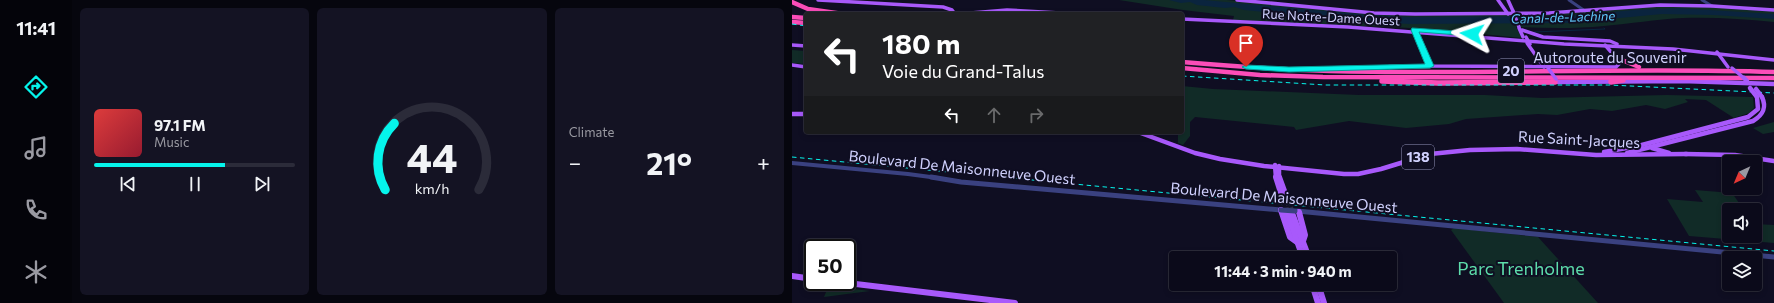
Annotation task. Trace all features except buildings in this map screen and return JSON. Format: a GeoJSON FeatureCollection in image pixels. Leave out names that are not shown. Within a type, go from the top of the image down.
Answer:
{"type":"FeatureCollection","features":[{"type":"Feature","properties":{"kind":"highway"},"geometry":{"type":"LineString","coordinates":[[792,2],[806,9],[828,12]]}},
{"type":"Feature","properties":{"kind":"highway"},"geometry":{"type":"LineString","coordinates":[[792,6],[818,12]]}},
{"type":"Feature","properties":{"kind":"highway"},"geometry":{"type":"LineString","coordinates":[[792,14],[804,14]]}},
{"type":"Feature","properties":{"kind":"highway"},"geometry":{"type":"LineString","coordinates":[[792,19],[804,20]]}},
{"type":"Feature","properties":{"kind":"highway"},"geometry":{"type":"LineString","coordinates":[[1617,58],[1639,67]]}},
{"type":"Feature","properties":{"kind":"highway","name":"Autoroute du Souvenir"},"geometry":{"type":"LineString","coordinates":[[1184,62],[1344,71],[1730,69],[1774,72]]}},
{"type":"Feature","properties":{"kind":"highway"},"geometry":{"type":"LineString","coordinates":[[1289,69],[1430,66]]}},
{"type":"Feature","properties":{"kind":"highway"},"geometry":{"type":"LineString","coordinates":[[1506,67],[1512,81]]}},
{"type":"Feature","properties":{"kind":"highway"},"geometry":{"type":"LineString","coordinates":[[1616,67],[1686,67],[1730,69]]}},
{"type":"Feature","properties":{"kind":"highway","name":"Autoroute du Souvenir"},"geometry":{"type":"LineString","coordinates":[[1184,68],[1260,75],[1336,77],[1774,78]]}},
{"type":"Feature","properties":{"kind":"highway"},"geometry":{"type":"LineString","coordinates":[[1336,77],[1400,82],[1555,81]]}},
{"type":"Feature","properties":{"kind":"highway"},"geometry":{"type":"LineString","coordinates":[[1611,82],[1669,77]]}},
{"type":"Feature","properties":{"kind":"main road"},"geometry":{"type":"LineString","coordinates":[[818,0],[943,7],[951,9],[955,12]]}},
{"type":"Feature","properties":{"kind":"main road"},"geometry":{"type":"LineString","coordinates":[[1237,0],[1382,13],[1508,14],[1585,11],[1645,5],[1703,2],[1712,6],[1774,10]]}},
{"type":"Feature","properties":{"kind":"main road"},"geometry":{"type":"LineString","coordinates":[[1498,0],[1508,14]]}},
{"type":"Feature","properties":{"kind":"main road"},"geometry":{"type":"LineString","coordinates":[[1508,0],[1524,37],[1542,60],[1545,67]]}},
{"type":"Feature","properties":{"kind":"main road"},"geometry":{"type":"LineString","coordinates":[[977,12],[997,10],[1039,12]]}},
{"type":"Feature","properties":{"kind":"main road"},"geometry":{"type":"LineString","coordinates":[[1003,12],[1019,11]]}},
{"type":"Feature","properties":{"kind":"main road","name":"Rue Notre-Dame Ouest"},"geometry":{"type":"LineString","coordinates":[[1184,19],[1415,31],[1719,52]]}},
{"type":"Feature","properties":{"kind":"main road"},"geometry":{"type":"LineString","coordinates":[[1521,28],[1543,37],[1610,41],[1617,44]]}},
{"type":"Feature","properties":{"kind":"main road"},"geometry":{"type":"LineString","coordinates":[[1415,31],[1430,66],[1616,67],[1619,63],[1617,58],[1605,45]]}},
{"type":"Feature","properties":{"kind":"main road"},"geometry":{"type":"LineString","coordinates":[[1529,43],[1555,81],[1682,81],[1751,85],[1774,84]]}},
{"type":"Feature","properties":{"kind":"main road","name":"Rue Notre-Dame Ouest"},"geometry":{"type":"LineString","coordinates":[[1605,45],[1669,46],[1774,59]]}},
{"type":"Feature","properties":{"kind":"main road"},"geometry":{"type":"LineString","coordinates":[[792,47],[804,47]]}},
{"type":"Feature","properties":{"kind":"main road"},"geometry":{"type":"LineString","coordinates":[[1719,52],[1730,69],[1751,85]]}},
{"type":"Feature","properties":{"kind":"main road"},"geometry":{"type":"LineString","coordinates":[[1542,60],[1558,66]]}},
{"type":"Feature","properties":{"kind":"main road"},"geometry":{"type":"LineString","coordinates":[[792,65],[804,67]]}},
{"type":"Feature","properties":{"kind":"main road","name":"138"},"geometry":{"type":"LineString","coordinates":[[1614,153],[1751,115],[1758,106],[1757,97],[1751,85]]}},
{"type":"Feature","properties":{"kind":"main road","name":"138"},"geometry":{"type":"LineString","coordinates":[[1614,153],[1652,148],[1755,120],[1764,111],[1765,102],[1751,85]]}},
{"type":"Feature","properties":{"kind":"main road"},"geometry":{"type":"LineString","coordinates":[[792,114],[804,114]]}},
{"type":"Feature","properties":{"kind":"main road"},"geometry":{"type":"LineString","coordinates":[[1703,128],[1709,132]]}},
{"type":"Feature","properties":{"kind":"main road"},"geometry":{"type":"LineString","coordinates":[[1684,139],[1682,137],[1690,132]]}},
{"type":"Feature","properties":{"kind":"main road","name":"Rue Saint-Jacques"},"geometry":{"type":"LineString","coordinates":[[1143,134],[1198,154],[1245,163],[1344,174],[1358,174],[1424,155],[1470,150],[1512,149],[1614,153],[1735,155],[1774,161]]}},
{"type":"Feature","properties":{"kind":"main road","name":"Rue Saint-Jacques"},"geometry":{"type":"LineString","coordinates":[[1644,144],[1665,152],[1687,154]]}},
{"type":"Feature","properties":{"kind":"main road"},"geometry":{"type":"LineString","coordinates":[[1277,166],[1278,176],[1285,199]]}},
{"type":"Feature","properties":{"kind":"main road"},"geometry":{"type":"LineString","coordinates":[[1291,212],[1305,234],[1300,241]]}},
{"type":"Feature","properties":{"kind":"main road"},"geometry":{"type":"LineString","coordinates":[[1291,212],[1302,251]]}},
{"type":"Feature","properties":{"kind":"main road"},"geometry":{"type":"LineString","coordinates":[[1300,241],[1305,251]]}},
{"type":"Feature","properties":{"kind":"main road"},"geometry":{"type":"LineString","coordinates":[[792,276],[804,278]]}},
{"type":"Feature","properties":{"kind":"main road"},"geometry":{"type":"LineString","coordinates":[[856,284],[1015,303]]}},
{"type":"Feature","properties":{"kind":"main road"},"geometry":{"type":"LineString","coordinates":[[1314,291],[1318,303]]}},
{"type":"Feature","properties":{"kind":"main road"},"geometry":{"type":"LineString","coordinates":[[1320,291],[1324,303]]}},
{"type":"Feature","properties":{"kind":"street"},"geometry":{"type":"LineString","coordinates":[[1569,0],[1585,11]]}},
{"type":"Feature","properties":{"kind":"street","name":"Boulevard De Maisonneuve Ouest"},"geometry":{"type":"LineString","coordinates":[[792,163],[908,174],[961,182],[1774,257]]}},
{"type":"Feature","properties":{"kind":"green space"},"geometry":{"type":"Polygon","coordinates":[[[1119,0],[1227,0],[1375,14],[1552,14],[1639,6],[1698,6],[1774,11],[1774,22],[1728,18],[1683,18],[1582,28],[1516,27],[1522,38],[1432,29],[1233,20],[1234,16],[1119,0]]]}},
{"type":"Feature","properties":{"kind":"green space"},"geometry":{"type":"Polygon","coordinates":[[[792,50],[804,51],[804,64],[792,63],[792,50]]]}},
{"type":"Feature","properties":{"kind":"green space"},"geometry":{"type":"Polygon","coordinates":[[[1184,86],[1213,89],[1359,95],[1485,95],[1542,98],[1667,95],[1753,97],[1754,108],[1749,113],[1734,118],[1706,100],[1685,99],[1688,102],[1665,109],[1646,105],[1612,111],[1590,109],[1557,115],[1538,114],[1466,119],[1449,124],[1406,128],[1349,121],[1296,130],[1294,127],[1195,117],[1190,122],[1190,136],[1183,145],[1178,143],[1178,134],[1184,134],[1184,86]]]}},
{"type":"Feature","properties":{"kind":"green space"},"geometry":{"type":"Polygon","coordinates":[[[1774,122],[1774,132],[1763,134],[1753,128],[1774,122]]]}},
{"type":"Feature","properties":{"kind":"green space"},"geometry":{"type":"Polygon","coordinates":[[[1695,190],[1722,192],[1722,195],[1733,195],[1739,203],[1722,203],[1722,239],[1689,236],[1667,199],[1703,202],[1695,190]]]}},
{"type":"Feature","properties":{"kind":"green space"},"geometry":{"type":"Polygon","coordinates":[[[1762,224],[1774,225],[1774,243],[1762,242],[1762,224]]]}},
{"type":"Feature","properties":{"kind":"green space","name":"Parc Trenholme"},"geometry":{"type":"Polygon","coordinates":[[[1454,228],[1538,237],[1598,303],[1504,303],[1451,230],[1454,228]]]}},
{"type":"Feature","properties":{"kind":"green space"},"geometry":{"type":"Polygon","coordinates":[[[856,289],[870,291],[824,297],[826,291],[856,291],[856,289]]]}},
{"type":"Feature","properties":{"kind":"water","name":"Canal-de-Lachine"},"geometry":{"type":"Polygon","coordinates":[[[1169,0],[1204,0],[1369,15],[1408,17],[1567,16],[1677,8],[1774,14],[1774,19],[1714,15],[1662,14],[1567,23],[1411,24],[1369,22],[1244,10],[1235,7],[1225,8],[1197,5],[1190,2],[1181,3],[1169,0]]]}},
{"type":"Feature","properties":{"kind":"waterway","name":"Canal-de-Lachine"},"geometry":{"type":"LineString","coordinates":[[1534,32],[1605,29],[1604,28]]}},
{"type":"Feature","properties":{"kind":"tunnel"},"geometry":{"type":"LineString","coordinates":[[1283,199],[1287,212]]}},
{"type":"Feature","properties":{"kind":"tunnel"},"geometry":{"type":"LineString","coordinates":[[1287,199],[1292,213]]}},
{"type":"Feature","properties":{"kind":"railway"},"geometry":{"type":"LineString","coordinates":[[792,24],[804,26]]}},
{"type":"Feature","properties":{"kind":"railway"},"geometry":{"type":"LineString","coordinates":[[1184,76],[1325,85],[1610,85],[1774,93]]}},
{"type":"Feature","properties":{"kind":"railway"},"geometry":{"type":"LineString","coordinates":[[792,157],[1774,251]]}},
{"type":"Feature","properties":{"kind":"route"},"geometry":{"type":"LineString","coordinates":[[1246,67],[1289,69],[1430,66],[1415,30],[1472,34]]}}]}
